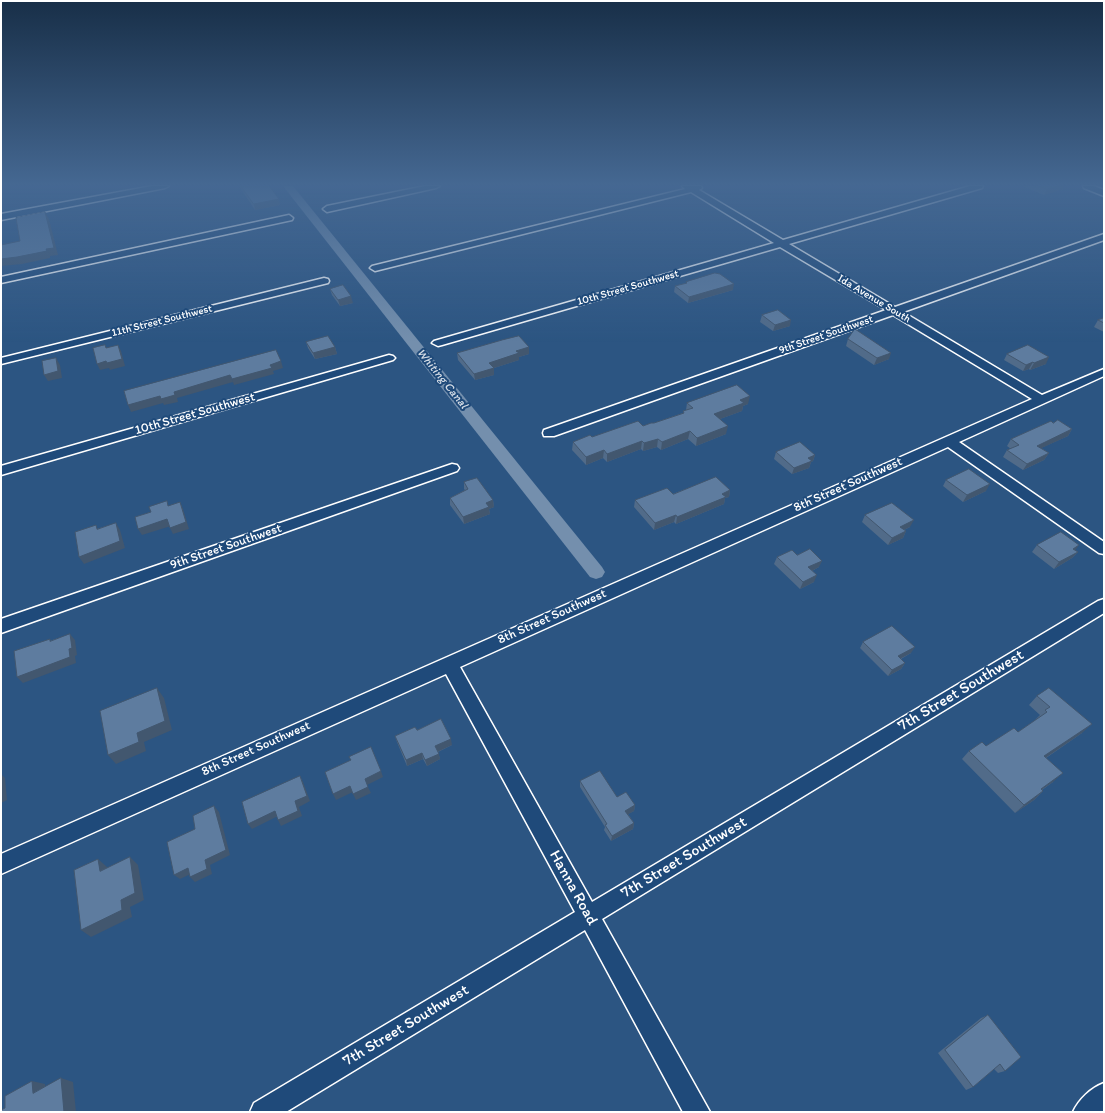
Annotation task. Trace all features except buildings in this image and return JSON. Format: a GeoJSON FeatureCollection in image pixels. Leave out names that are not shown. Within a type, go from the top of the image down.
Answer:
{"type":"FeatureCollection","features":[{"type":"Feature","properties":{"kind":"street"},"geometry":{"type":"LineString","coordinates":[[1,280],[196,238]]}},
{"type":"Feature","properties":{"kind":"street"},"geometry":{"type":"LineString","coordinates":[[375,268],[493,238]]}},
{"type":"Feature","properties":{"kind":"street","name":"Ida Avenue South"},"geometry":{"type":"LineString","coordinates":[[773,238],[1042,400]]}},
{"type":"Feature","properties":{"kind":"street","name":"10th Street Southwest"},"geometry":{"type":"LineString","coordinates":[[438,343],[799,238]]}},
{"type":"Feature","properties":{"kind":"street","name":"9th Street Southwest"},"geometry":{"type":"LineString","coordinates":[[549,433],[1101,238]]}},
{"type":"Feature","properties":{"kind":"street","name":"11th Street Southwest"},"geometry":{"type":"LineString","coordinates":[[1,361],[324,281]]}},
{"type":"Feature","properties":{"kind":"street","name":"10th Street Southwest"},"geometry":{"type":"LineString","coordinates":[[1,471],[389,358]]}},
{"type":"Feature","properties":{"kind":"street","name":"8th Street Southwest"},"geometry":{"type":"LineString","coordinates":[[1,864],[1104,372]]}},
{"type":"Feature","properties":{"kind":"street"},"geometry":{"type":"LineString","coordinates":[[949,441],[1104,550]]}},
{"type":"Feature","properties":{"kind":"street","name":"9th Street Southwest"},"geometry":{"type":"LineString","coordinates":[[1,626],[452,468]]}},
{"type":"Feature","properties":{"kind":"street","name":"7th Street Southwest"},"geometry":{"type":"LineString","coordinates":[[263,1112],[1104,605]]}},
{"type":"Feature","properties":{"kind":"street","name":"Hanna Road"},"geometry":{"type":"LineString","coordinates":[[449,663],[697,1112]]}},
{"type":"Feature","properties":{"kind":"street"},"geometry":{"type":"LineString","coordinates":[[1086,1112],[1104,1095]]}},
{"type":"Feature","properties":{"kind":"waterway","name":"Whiting Canal"},"geometry":{"type":"LineString","coordinates":[[329,238],[596,572]]}}]}
